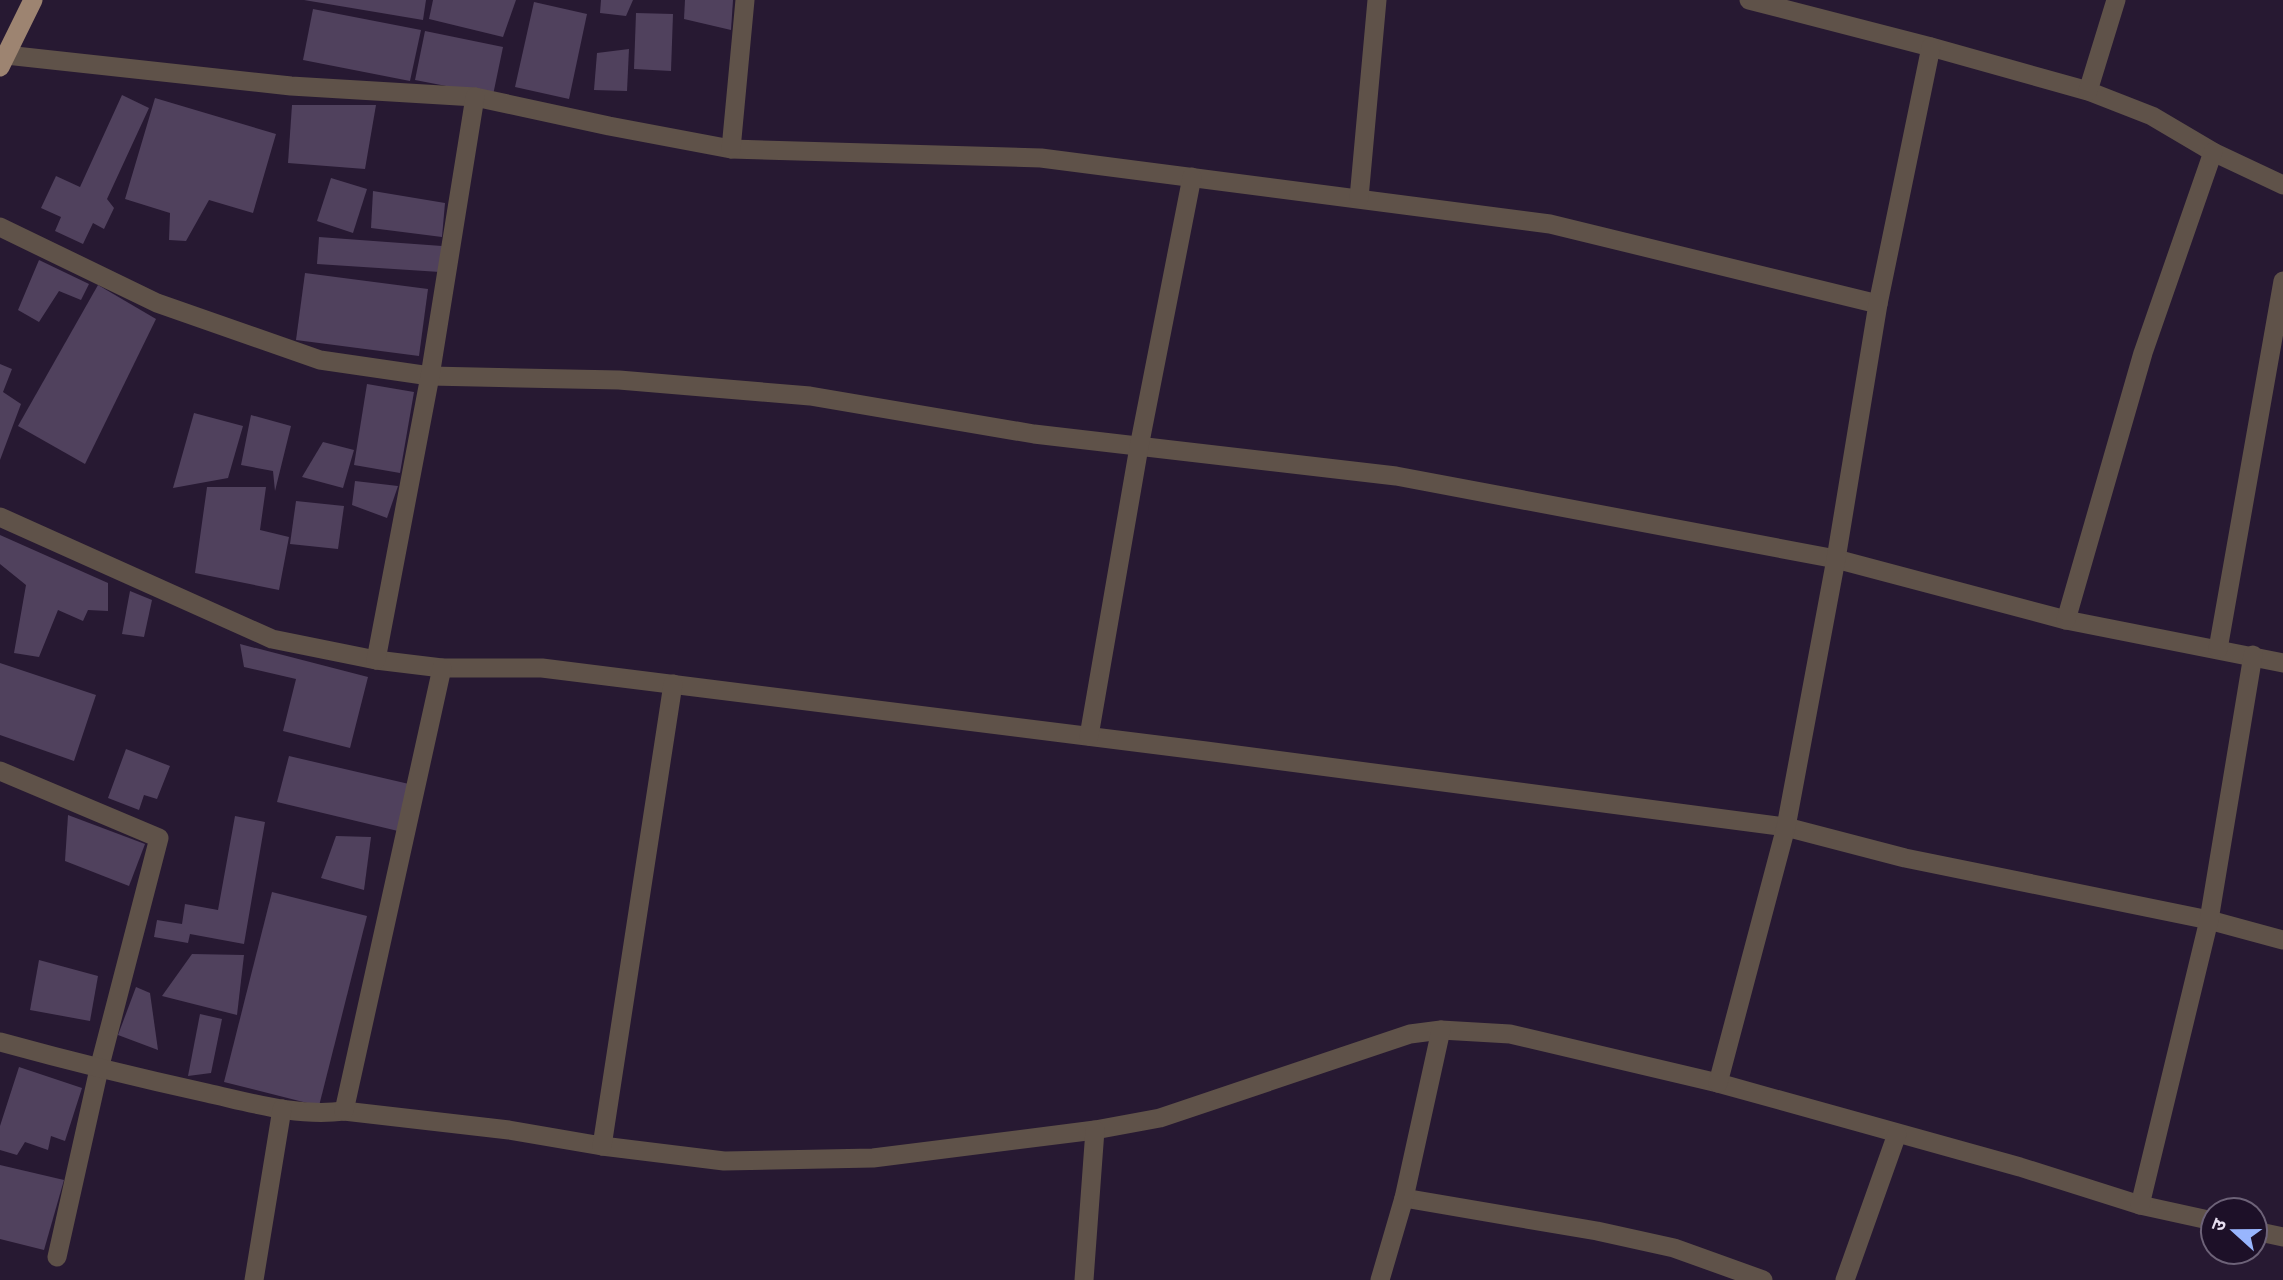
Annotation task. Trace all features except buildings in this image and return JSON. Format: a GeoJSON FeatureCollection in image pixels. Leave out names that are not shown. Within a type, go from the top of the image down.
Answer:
{"type":"FeatureCollection","features":[{"type":"Feature","properties":{"kind":"main road"},"geometry":{"type":"LineString","coordinates":[[3,61],[33,0]]}},
{"type":"Feature","properties":{"kind":"street"},"geometry":{"type":"LineString","coordinates":[[731,149],[745,0]]}},
{"type":"Feature","properties":{"kind":"street"},"geometry":{"type":"LineString","coordinates":[[1359,198],[1377,0]]}},
{"type":"Feature","properties":{"kind":"street"},"geometry":{"type":"LineString","coordinates":[[1749,0],[2088,91],[2152,117],[2213,152],[2283,185]]}},
{"type":"Feature","properties":{"kind":"street"},"geometry":{"type":"LineString","coordinates":[[2088,91],[2116,0]]}},
{"type":"Feature","properties":{"kind":"street"},"geometry":{"type":"LineString","coordinates":[[1718,1083],[1786,827],[1836,559],[1878,304],[1931,47]]}},
{"type":"Feature","properties":{"kind":"street"},"geometry":{"type":"LineString","coordinates":[[3,61],[291,86],[475,97],[731,149],[1041,158],[1359,198],[1550,224],[1878,304]]}},
{"type":"Feature","properties":{"kind":"street"},"geometry":{"type":"LineString","coordinates":[[376,660],[430,376],[475,97]]}},
{"type":"Feature","properties":{"kind":"street"},"geometry":{"type":"LineString","coordinates":[[2066,620],[2143,353],[2213,152]]}},
{"type":"Feature","properties":{"kind":"street"},"geometry":{"type":"LineString","coordinates":[[1089,736],[1139,447],[1192,177]]}},
{"type":"Feature","properties":{"kind":"street"},"geometry":{"type":"LineString","coordinates":[[0,227],[157,303],[320,360],[430,376],[619,380],[810,396],[1034,434],[1396,476],[1836,559],[2066,620],[2283,663]]}},
{"type":"Feature","properties":{"kind":"street"},"geometry":{"type":"LineString","coordinates":[[2218,649],[2283,281]]}},
{"type":"Feature","properties":{"kind":"street"},"geometry":{"type":"LineString","coordinates":[[0,517],[272,639],[376,660],[442,668],[542,667],[1786,827],[1905,858],[2209,920],[2283,940]]}},
{"type":"Feature","properties":{"kind":"street"},"geometry":{"type":"LineString","coordinates":[[2140,1205],[2209,920],[2253,656]]}},
{"type":"Feature","properties":{"kind":"street"},"geometry":{"type":"LineString","coordinates":[[344,1111],[442,668]]}},
{"type":"Feature","properties":{"kind":"street"},"geometry":{"type":"LineString","coordinates":[[602,1146],[673,684]]}},
{"type":"Feature","properties":{"kind":"street"},"geometry":{"type":"LineString","coordinates":[[0,771],[159,838],[99,1069],[57,1257]]}},
{"type":"Feature","properties":{"kind":"street"},"geometry":{"type":"LineString","coordinates":[[0,1042],[99,1069],[282,1110],[323,1114],[344,1111],[509,1130],[602,1146],[724,1161],[873,1158],[1095,1130],[1160,1118],[1410,1034],[1441,1030],[1510,1034],[1718,1083],[2020,1167],[2140,1205],[2199,1219]]}},
{"type":"Feature","properties":{"kind":"street"},"geometry":{"type":"LineString","coordinates":[[1380,1280],[1404,1198],[1441,1030]]}},
{"type":"Feature","properties":{"kind":"street"},"geometry":{"type":"LineString","coordinates":[[254,1280],[282,1110]]}},
{"type":"Feature","properties":{"kind":"street"},"geometry":{"type":"LineString","coordinates":[[1084,1280],[1095,1130]]}},
{"type":"Feature","properties":{"kind":"street"},"geometry":{"type":"LineString","coordinates":[[1845,1280],[1897,1134]]}},
{"type":"Feature","properties":{"kind":"street"},"geometry":{"type":"LineString","coordinates":[[1404,1198],[1597,1231],[1674,1248],[1763,1280]]}}]}
